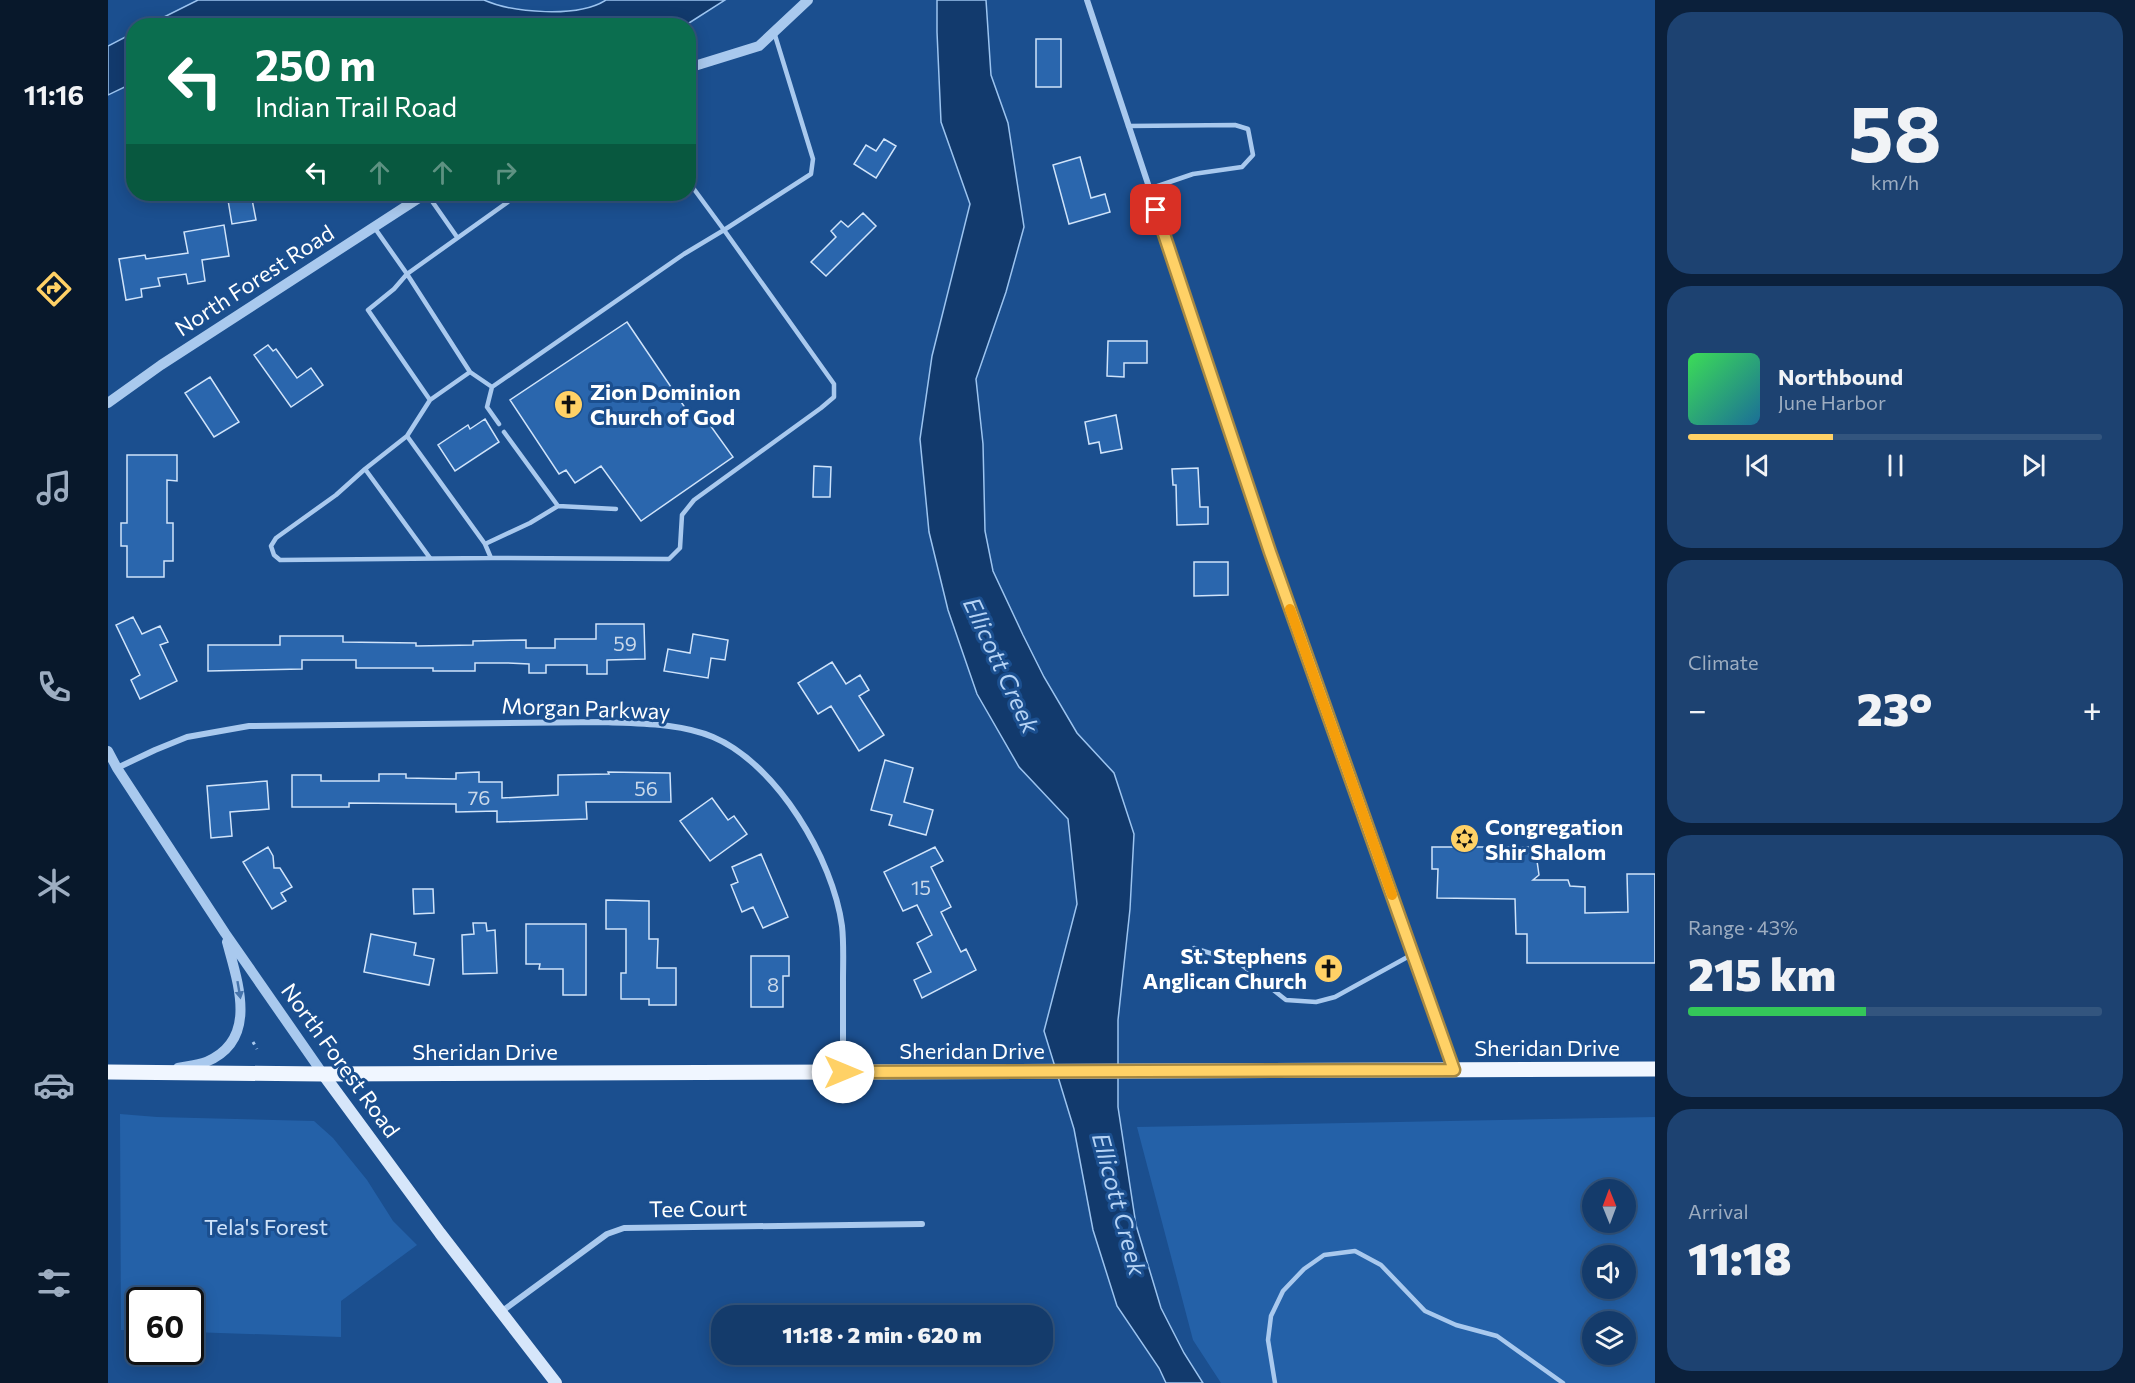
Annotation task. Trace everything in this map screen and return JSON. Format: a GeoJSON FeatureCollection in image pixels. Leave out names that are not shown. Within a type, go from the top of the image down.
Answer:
{"type":"FeatureCollection","features":[{"type":"Feature","properties":{"kind":"main road","name":"Sheridan Drive"},"geometry":{"type":"LineString","coordinates":[[108,1072],[323,1074],[1655,1070]]}},
{"type":"Feature","properties":{"kind":"main road","name":"North Forest Road"},"geometry":{"type":"LineString","coordinates":[[323,1074],[440,1233],[556,1383]]}},
{"type":"Feature","properties":{"kind":"street"},"geometry":{"type":"LineString","coordinates":[[696,66],[759,46],[808,0]]}},
{"type":"Feature","properties":{"kind":"street"},"geometry":{"type":"LineString","coordinates":[[1087,0],[1270,552],[1454,1070]]}},
{"type":"Feature","properties":{"kind":"street","name":"North Forest Road"},"geometry":{"type":"LineString","coordinates":[[108,403],[161,365],[415,201]]}},
{"type":"Feature","properties":{"kind":"street","name":"Morgan Parkway"},"geometry":{"type":"LineString","coordinates":[[117,768],[187,737],[249,726],[605,722],[658,724],[711,736],[732,746],[763,772],[815,843],[829,874],[838,901],[842,927],[843,1072]]}},
{"type":"Feature","properties":{"kind":"street","name":"North Forest Road"},"geometry":{"type":"LineString","coordinates":[[108,751],[225,933],[323,1074]]}},
{"type":"Feature","properties":{"kind":"street"},"geometry":{"type":"LineString","coordinates":[[158,1072],[205,1062],[228,1046],[237,1033],[242,1007],[237,977],[225,933]]}},
{"type":"Feature","properties":{"kind":"street","name":"Tee Court"},"geometry":{"type":"LineString","coordinates":[[501,1312],[607,1234],[624,1228],[922,1224]]}},
{"type":"Feature","properties":{"kind":"lane"},"geometry":{"type":"LineString","coordinates":[[499,424],[487,407],[492,387],[684,254],[811,174],[813,159],[774,32]]}},
{"type":"Feature","properties":{"kind":"lane"},"geometry":{"type":"LineString","coordinates":[[1128,126],[1235,125],[1248,129],[1253,155],[1242,167],[1193,174],[1149,189]]}},
{"type":"Feature","properties":{"kind":"lane"},"geometry":{"type":"LineString","coordinates":[[471,372],[430,400],[407,436],[336,495],[276,538],[271,546],[274,555],[280,560],[669,559],[680,548],[682,515],[694,500],[834,397],[834,384],[696,192]]}},
{"type":"Feature","properties":{"kind":"lane"},"geometry":{"type":"LineString","coordinates":[[431,201],[457,237]]}},
{"type":"Feature","properties":{"kind":"lane"},"geometry":{"type":"LineString","coordinates":[[430,400],[368,310],[394,289],[407,274],[509,201]]}},
{"type":"Feature","properties":{"kind":"lane"},"geometry":{"type":"LineString","coordinates":[[374,226],[471,372],[492,387]]}},
{"type":"Feature","properties":{"kind":"lane"},"geometry":{"type":"LineString","coordinates":[[504,432],[558,506]]}},
{"type":"Feature","properties":{"kind":"lane"},"geometry":{"type":"LineString","coordinates":[[407,436],[485,544],[491,558]]}},
{"type":"Feature","properties":{"kind":"lane"},"geometry":{"type":"LineString","coordinates":[[365,469],[430,558]]}},
{"type":"Feature","properties":{"kind":"lane"},"geometry":{"type":"LineString","coordinates":[[485,544],[530,523],[558,506],[616,508]]}},
{"type":"Feature","properties":{"kind":"lane"},"geometry":{"type":"LineString","coordinates":[[1194,948],[1238,963],[1286,1000],[1316,1002],[1335,997],[1413,954]]}},
{"type":"Feature","properties":{"kind":"lane"},"geometry":{"type":"LineString","coordinates":[[1275,1383],[1268,1340],[1271,1316],[1283,1292],[1304,1269],[1324,1255],[1355,1251],[1381,1265],[1425,1311],[1456,1325],[1497,1336],[1563,1383]]}},
{"type":"Feature","properties":{"kind":"path"},"geometry":{"type":"LineString","coordinates":[[254,1042],[257,1049]]}},
{"type":"Feature","properties":{"kind":"green space","name":"Tela's Forest"},"geometry":{"type":"Polygon","coordinates":[[[120,1114],[314,1121],[333,1138],[367,1180],[393,1221],[417,1245],[341,1301],[341,1337],[204,1332],[204,1287],[126,1287],[126,1330],[121,1330],[120,1114]]]}},
{"type":"Feature","properties":{"kind":"green space"},"geometry":{"type":"Polygon","coordinates":[[[1655,1117],[1655,1383],[1221,1383],[1193,1340],[1137,1127],[1655,1117]]]}},
{"type":"Feature","properties":{"kind":"water"},"geometry":{"type":"Polygon","coordinates":[[[198,0],[484,0],[511,8],[545,12],[579,9],[594,6],[606,0],[725,0],[696,19],[162,18],[198,0]]]}},
{"type":"Feature","properties":{"kind":"water","name":"Ellicott Creek"},"geometry":{"type":"Polygon","coordinates":[[[937,0],[986,0],[991,75],[1008,123],[1024,227],[1006,292],[976,379],[983,444],[985,531],[993,571],[1023,635],[1044,677],[1077,733],[1114,773],[1134,834],[1130,909],[1118,1020],[1118,1107],[1136,1225],[1161,1308],[1184,1353],[1203,1383],[1166,1383],[1159,1368],[1117,1306],[1093,1230],[1074,1129],[1044,1031],[1077,904],[1068,819],[1019,767],[977,694],[948,610],[929,532],[920,439],[932,356],[970,204],[941,122],[937,0]]]}},
{"type":"Feature","properties":{"kind":"water"},"geometry":{"type":"Polygon","coordinates":[[[126,37],[126,86],[108,95],[108,46],[126,37]]]}},
{"type":"Feature","properties":{"kind":"building"},"geometry":{"type":"Polygon","coordinates":[[[1036,39],[1061,39],[1061,87],[1036,87],[1036,39]]]}},
{"type":"Feature","properties":{"kind":"building"},"geometry":{"type":"Polygon","coordinates":[[[884,139],[896,146],[876,178],[854,164],[866,145],[876,151],[884,139]]]}},
{"type":"Feature","properties":{"kind":"building"},"geometry":{"type":"Polygon","coordinates":[[[1080,157],[1091,198],[1105,194],[1110,212],[1069,224],[1053,165],[1080,157]]]}},
{"type":"Feature","properties":{"kind":"building"},"geometry":{"type":"Polygon","coordinates":[[[228,201],[252,201],[256,220],[232,224],[228,201]]]}},
{"type":"Feature","properties":{"kind":"building"},"geometry":{"type":"Polygon","coordinates":[[[863,213],[876,226],[826,276],[811,262],[836,237],[831,231],[841,221],[848,227],[863,213]]]}},
{"type":"Feature","properties":{"kind":"building"},"geometry":{"type":"Polygon","coordinates":[[[224,225],[229,256],[202,260],[205,281],[188,284],[186,274],[158,278],[160,286],[141,289],[142,297],[126,300],[119,259],[145,255],[146,259],[188,253],[184,232],[224,225]]]}},
{"type":"Feature","properties":{"kind":"building"},"geometry":{"type":"Polygon","coordinates":[[[627,322],[696,424],[705,418],[733,457],[641,521],[601,466],[575,483],[566,470],[559,474],[510,400],[627,322]]]}},
{"type":"Feature","properties":{"kind":"building"},"geometry":{"type":"Polygon","coordinates":[[[1108,341],[1147,341],[1147,363],[1124,363],[1124,377],[1107,376],[1108,341]]]}},
{"type":"Feature","properties":{"kind":"building"},"geometry":{"type":"Polygon","coordinates":[[[268,345],[273,351],[276,349],[297,378],[311,368],[323,385],[291,407],[254,355],[268,345]]]}},
{"type":"Feature","properties":{"kind":"building"},"geometry":{"type":"Polygon","coordinates":[[[210,377],[239,422],[214,437],[185,393],[210,377]]]}},
{"type":"Feature","properties":{"kind":"building"},"geometry":{"type":"Polygon","coordinates":[[[1116,415],[1122,449],[1101,453],[1099,442],[1089,444],[1085,422],[1116,415]]]}},
{"type":"Feature","properties":{"kind":"building"},"geometry":{"type":"Polygon","coordinates":[[[485,419],[499,442],[455,471],[438,445],[468,425],[470,429],[485,419]]]}},
{"type":"Feature","properties":{"kind":"building"},"geometry":{"type":"Polygon","coordinates":[[[127,455],[177,455],[177,481],[167,480],[167,523],[173,523],[173,561],[164,561],[164,577],[127,577],[127,546],[121,546],[121,523],[127,523],[127,455]]]}},
{"type":"Feature","properties":{"kind":"building"},"geometry":{"type":"Polygon","coordinates":[[[814,466],[831,467],[830,497],[813,497],[814,466]]]}},
{"type":"Feature","properties":{"kind":"building"},"geometry":{"type":"Polygon","coordinates":[[[1198,468],[1200,507],[1208,507],[1208,524],[1177,525],[1176,485],[1173,485],[1172,469],[1198,468]]]}},
{"type":"Feature","properties":{"kind":"building"},"geometry":{"type":"Polygon","coordinates":[[[1194,562],[1228,562],[1228,595],[1194,596],[1194,562]]]}},
{"type":"Feature","properties":{"kind":"building"},"geometry":{"type":"Polygon","coordinates":[[[133,617],[142,634],[160,626],[168,642],[160,645],[177,681],[140,699],[131,680],[140,675],[116,625],[133,617]]]}},
{"type":"Feature","properties":{"kind":"building"},"geometry":{"type":"Polygon","coordinates":[[[596,624],[644,624],[645,659],[607,660],[607,674],[587,674],[587,665],[546,665],[546,673],[529,673],[529,664],[508,663],[475,663],[475,671],[433,671],[433,668],[356,668],[356,660],[302,660],[302,669],[208,671],[208,645],[280,645],[280,636],[343,636],[343,642],[416,643],[416,646],[473,645],[473,641],[526,640],[526,648],[555,648],[555,639],[596,639],[596,624]]]}},
{"type":"Feature","properties":{"kind":"building"},"geometry":{"type":"Polygon","coordinates":[[[693,634],[728,640],[725,660],[711,658],[708,678],[664,671],[668,649],[690,653],[693,634]]]}},
{"type":"Feature","properties":{"kind":"building"},"geometry":{"type":"Polygon","coordinates":[[[832,662],[846,684],[860,675],[869,690],[859,696],[884,735],[859,751],[831,706],[818,714],[798,683],[832,662]]]}},
{"type":"Feature","properties":{"kind":"building"},"geometry":{"type":"Polygon","coordinates":[[[885,760],[913,768],[904,802],[933,810],[926,835],[889,825],[892,815],[871,810],[885,760]]]}},
{"type":"Feature","properties":{"kind":"building"},"geometry":{"type":"Polygon","coordinates":[[[479,772],[479,782],[502,782],[502,798],[558,795],[558,775],[609,774],[608,772],[670,773],[671,802],[586,802],[587,819],[497,822],[497,811],[456,812],[456,804],[349,803],[349,807],[292,807],[292,775],[321,775],[321,781],[379,781],[379,774],[406,774],[406,778],[456,779],[456,773],[479,772]]]}},
{"type":"Feature","properties":{"kind":"building"},"geometry":{"type":"Polygon","coordinates":[[[267,781],[269,809],[230,812],[232,836],[211,838],[207,786],[267,781]]]}},
{"type":"Feature","properties":{"kind":"building"},"geometry":{"type":"Polygon","coordinates":[[[712,798],[728,820],[734,816],[747,834],[710,861],[680,821],[712,798]]]}},
{"type":"Feature","properties":{"kind":"building"},"geometry":{"type":"Polygon","coordinates":[[[268,847],[273,856],[274,868],[280,868],[292,887],[281,893],[286,901],[272,909],[243,862],[268,847]]]}},
{"type":"Feature","properties":{"kind":"building"},"geometry":{"type":"Polygon","coordinates":[[[935,847],[943,861],[931,867],[951,907],[941,912],[961,952],[966,949],[976,970],[922,998],[914,980],[931,972],[917,943],[932,935],[917,905],[903,911],[884,872],[935,847]]]}},
{"type":"Feature","properties":{"kind":"building"},"geometry":{"type":"Polygon","coordinates":[[[1432,847],[1535,847],[1539,875],[1533,880],[1568,880],[1570,886],[1585,887],[1585,913],[1628,912],[1627,874],[1655,874],[1655,963],[1527,963],[1527,934],[1516,934],[1515,899],[1437,898],[1438,869],[1432,869],[1432,847]]]}},
{"type":"Feature","properties":{"kind":"building"},"geometry":{"type":"Polygon","coordinates":[[[761,854],[788,917],[763,928],[753,907],[742,912],[731,885],[738,882],[732,867],[761,854]]]}},
{"type":"Feature","properties":{"kind":"building"},"geometry":{"type":"Polygon","coordinates":[[[413,889],[433,889],[434,913],[414,914],[413,889]]]}},
{"type":"Feature","properties":{"kind":"building"},"geometry":{"type":"Polygon","coordinates":[[[606,900],[649,901],[649,939],[658,939],[657,968],[676,968],[676,1005],[649,1005],[649,999],[621,999],[621,973],[626,973],[626,929],[606,929],[606,900]]]}},
{"type":"Feature","properties":{"kind":"building"},"geometry":{"type":"Polygon","coordinates":[[[473,923],[486,923],[487,931],[495,930],[497,973],[463,974],[462,935],[474,934],[473,923]]]}},
{"type":"Feature","properties":{"kind":"building"},"geometry":{"type":"Polygon","coordinates":[[[526,924],[586,924],[586,995],[563,995],[563,969],[539,969],[540,964],[526,964],[526,924]]]}},
{"type":"Feature","properties":{"kind":"building"},"geometry":{"type":"Polygon","coordinates":[[[371,934],[416,943],[414,955],[434,959],[429,985],[364,972],[371,934]]]}},
{"type":"Feature","properties":{"kind":"building"},"geometry":{"type":"Polygon","coordinates":[[[751,956],[789,956],[789,976],[783,976],[783,1007],[751,1007],[751,956]]]}},
{"type":"Feature","properties":{"kind":"slow traffic"},"geometry":{"type":"LineString","coordinates":[[1290,609],[1392,895]]}},
{"type":"Feature","properties":{"kind":"place","name":"Zion Dominion Church of God"},"geometry":{"type":"Point","coordinates":[569,404]}},
{"type":"Feature","properties":{"kind":"place","name":"Congregation Shir Shalom"},"geometry":{"type":"Point","coordinates":[1464,839]}},
{"type":"Feature","properties":{"kind":"place","name":"St. Stephens Anglican Church"},"geometry":{"type":"Point","coordinates":[1328,968]}},
{"type":"Feature","properties":{"kind":"route"},"geometry":{"type":"LineString","coordinates":[[843,1072],[1454,1070],[1270,552],[1156,210]]}}]}
